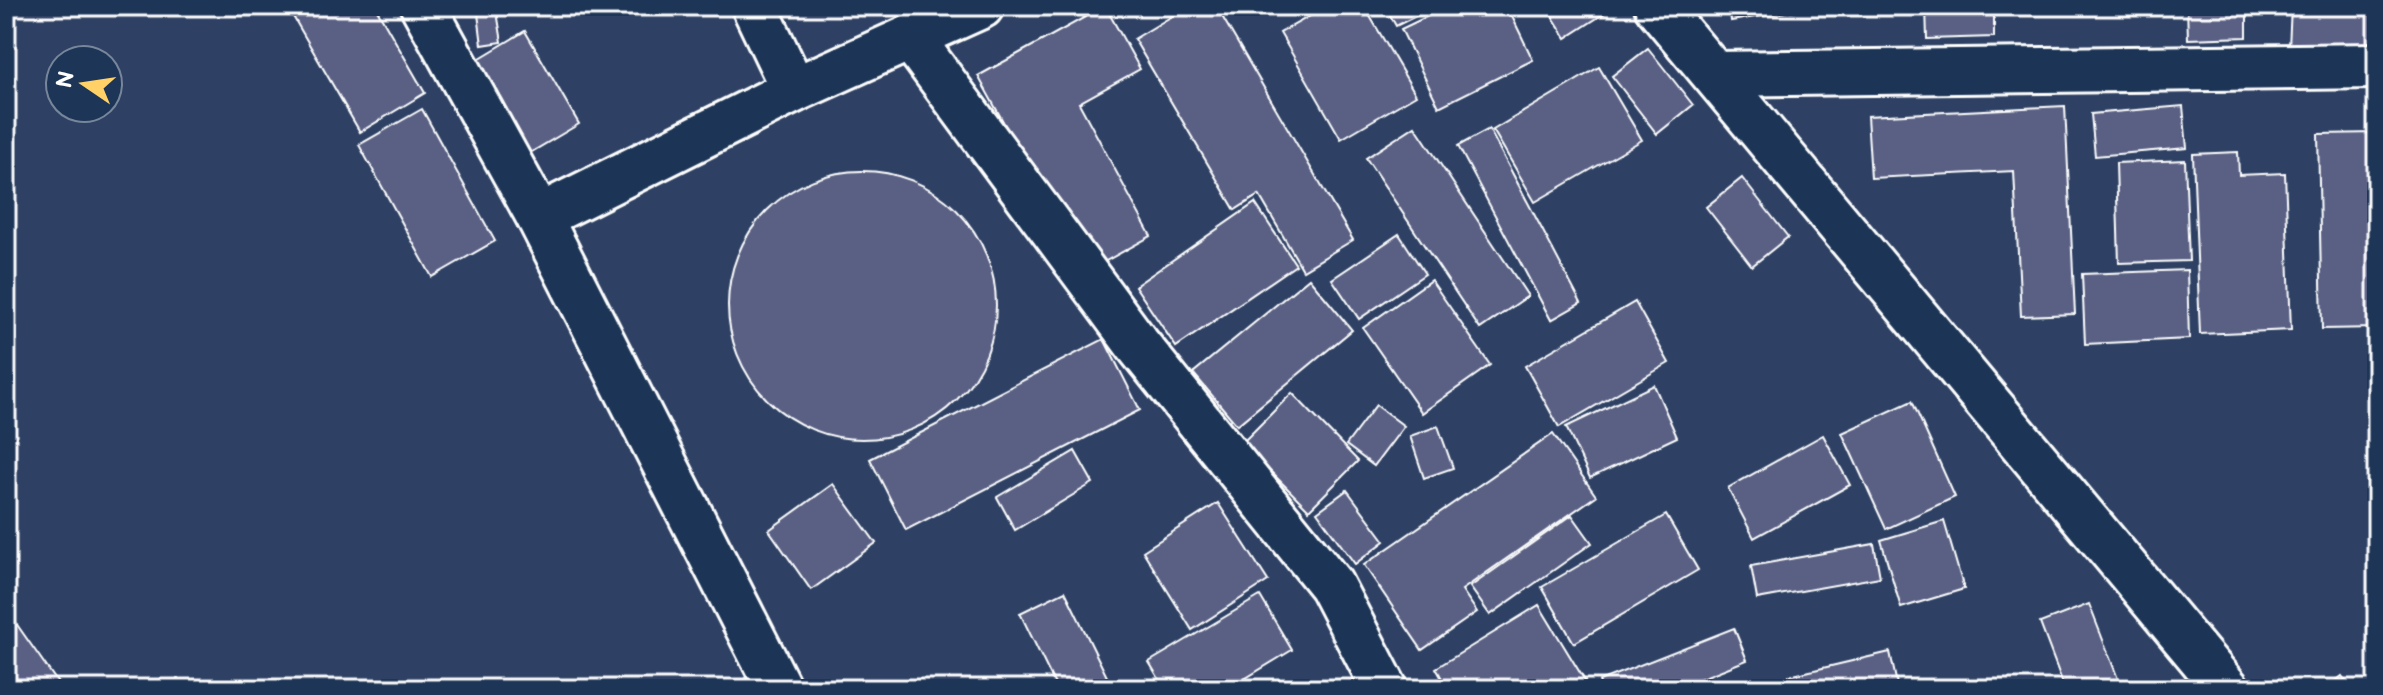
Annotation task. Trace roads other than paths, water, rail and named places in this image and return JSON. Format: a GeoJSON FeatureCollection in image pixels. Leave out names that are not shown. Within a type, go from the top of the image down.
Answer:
{"type":"FeatureCollection","features":[{"type":"Feature","properties":{"kind":"street"},"geometry":{"type":"LineString","coordinates":[[423,6],[539,217],[779,689]]}},
{"type":"Feature","properties":{"kind":"street"},"geometry":{"type":"LineString","coordinates":[[754,6],[794,90]]}},
{"type":"Feature","properties":{"kind":"street"},"geometry":{"type":"LineString","coordinates":[[539,217],[794,90],[981,6]]}},
{"type":"Feature","properties":{"kind":"street"},"geometry":{"type":"LineString","coordinates":[[1657,6],[2227,689]]}},
{"type":"Feature","properties":{"kind":"street"},"geometry":{"type":"LineString","coordinates":[[911,38],[1137,344],[1331,585],[1385,689]]}},
{"type":"Feature","properties":{"kind":"street"},"geometry":{"type":"LineString","coordinates":[[1715,74],[2377,66]]}}]}
